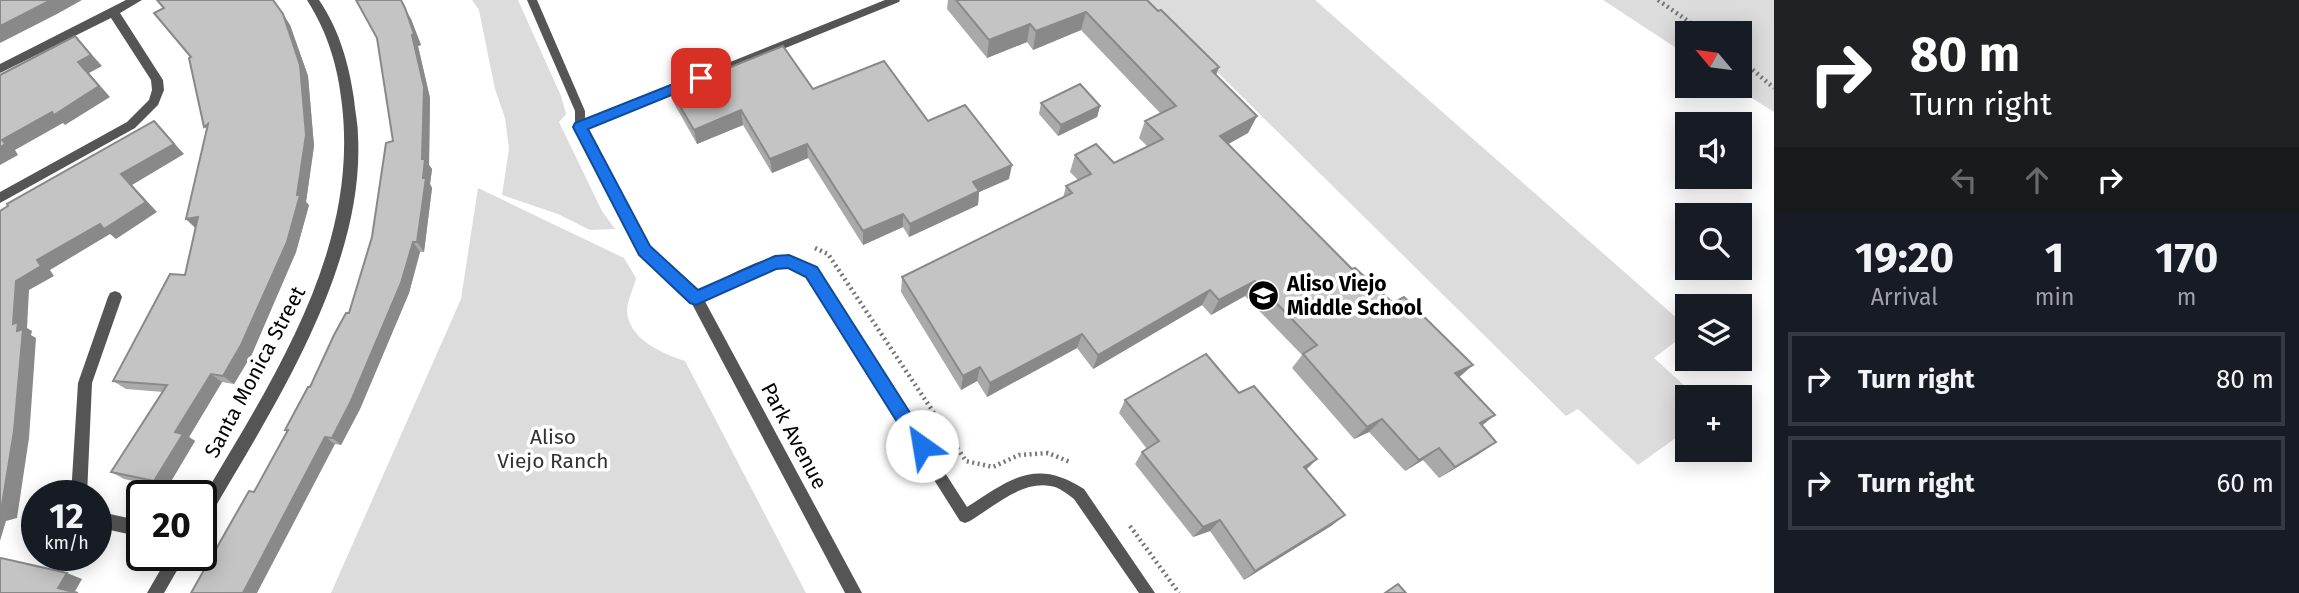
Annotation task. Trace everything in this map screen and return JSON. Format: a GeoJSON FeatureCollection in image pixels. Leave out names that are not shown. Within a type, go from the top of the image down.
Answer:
{"type":"FeatureCollection","features":[{"type":"Feature","properties":{"kind":"street"},"geometry":{"type":"LineString","coordinates":[[0,69],[136,0]]}},
{"type":"Feature","properties":{"kind":"street","name":"Santa Monica Street"},"geometry":{"type":"LineString","coordinates":[[217,488],[282,374],[322,291],[346,211],[352,145],[349,97],[338,48],[313,0]]}},
{"type":"Feature","properties":{"kind":"street"},"geometry":{"type":"LineString","coordinates":[[0,198],[131,125],[154,102],[158,90],[157,80],[113,12]]}},
{"type":"Feature","properties":{"kind":"street"},"geometry":{"type":"LineString","coordinates":[[80,480],[85,383],[115,297]]}},
{"type":"Feature","properties":{"kind":"street","name":"Park Avenue"},"geometry":{"type":"LineString","coordinates":[[696,298],[855,593]]}},
{"type":"Feature","properties":{"kind":"street"},"geometry":{"type":"LineString","coordinates":[[155,593],[168,571]]}},
{"type":"Feature","properties":{"kind":"lane"},"geometry":{"type":"LineString","coordinates":[[532,0],[580,111],[580,127],[645,250],[696,298],[775,263],[801,265],[811,272],[965,516],[1023,482],[1036,477],[1054,478],[1068,484],[1079,494],[1148,593]]}},
{"type":"Feature","properties":{"kind":"lane"},"geometry":{"type":"LineString","coordinates":[[580,127],[895,0]]}},
{"type":"Feature","properties":{"kind":"path"},"geometry":{"type":"LineString","coordinates":[[1658,0],[1688,21]]}},
{"type":"Feature","properties":{"kind":"path"},"geometry":{"type":"LineString","coordinates":[[1752,69],[1774,88]]}},
{"type":"Feature","properties":{"kind":"path"},"geometry":{"type":"LineString","coordinates":[[806,244],[828,254],[966,461],[993,467],[1019,455],[1048,453],[1082,468]]}},
{"type":"Feature","properties":{"kind":"path"},"geometry":{"type":"LineString","coordinates":[[1125,518],[1179,593]]}},
{"type":"Feature","properties":{"kind":"green space"},"geometry":{"type":"Polygon","coordinates":[[[472,0],[518,0],[561,96],[566,114],[559,122],[602,211],[615,229],[590,230],[558,214],[502,195],[509,149],[505,118],[495,89],[479,10],[472,0]]]}},
{"type":"Feature","properties":{"kind":"green space"},"geometry":{"type":"Polygon","coordinates":[[[1144,0],[1315,0],[1675,316],[1675,342],[1654,358],[1684,385],[1675,385],[1675,439],[1638,465],[1578,409],[1566,416],[1144,0]]]}},
{"type":"Feature","properties":{"kind":"green space"},"geometry":{"type":"Polygon","coordinates":[[[1603,0],[1774,0],[1774,112],[1752,98],[1752,21],[1675,21],[1675,47],[1603,0]]]}},
{"type":"Feature","properties":{"kind":"green space","name":"Aliso Viejo Ranch"},"geometry":{"type":"Polygon","coordinates":[[[478,188],[624,258],[636,278],[628,303],[629,321],[648,344],[685,361],[806,593],[331,593],[461,299],[478,188]]]}},
{"type":"Feature","properties":{"kind":"building"},"geometry":{"type":"Polygon","coordinates":[[[0,0],[51,0],[0,26],[0,0]]]}},
{"type":"Feature","properties":{"kind":"building"},"geometry":{"type":"Polygon","coordinates":[[[157,0],[273,0],[283,14],[300,65],[306,135],[297,195],[300,195],[287,242],[241,345],[223,376],[211,374],[175,432],[183,434],[155,480],[149,480],[111,472],[167,385],[113,381],[170,274],[185,275],[198,217],[186,219],[208,124],[204,127],[189,58],[191,57],[154,13],[164,8],[157,0]]]}},
{"type":"Feature","properties":{"kind":"building"},"geometry":{"type":"Polygon","coordinates":[[[356,0],[401,0],[414,34],[412,35],[424,87],[422,159],[425,159],[423,178],[426,178],[417,242],[413,242],[401,283],[351,401],[332,438],[325,437],[243,593],[191,593],[204,571],[217,571],[217,547],[249,491],[254,492],[310,387],[334,335],[346,313],[349,313],[372,237],[386,143],[393,141],[377,38],[356,0]]]}},
{"type":"Feature","properties":{"kind":"building"},"geometry":{"type":"Polygon","coordinates":[[[956,0],[1147,0],[1158,11],[1161,10],[1219,67],[1212,71],[1257,116],[1220,136],[1352,269],[1355,268],[1393,303],[1404,297],[1473,365],[1455,373],[1495,415],[1480,423],[1496,442],[1455,467],[1439,448],[1419,460],[1382,419],[1367,427],[1303,354],[1317,345],[1255,281],[1219,300],[1210,290],[1098,355],[1082,334],[990,383],[980,367],[963,376],[902,277],[1072,193],[1066,186],[1091,174],[1075,155],[1096,144],[1114,163],[1163,139],[1145,121],[1176,106],[1086,12],[1036,31],[1030,24],[989,40],[956,0]]]}},
{"type":"Feature","properties":{"kind":"building"},"geometry":{"type":"Polygon","coordinates":[[[75,36],[91,55],[78,62],[99,86],[54,115],[52,112],[2,140],[6,144],[0,147],[0,75],[75,36]]]}},
{"type":"Feature","properties":{"kind":"building"},"geometry":{"type":"Polygon","coordinates":[[[783,46],[813,89],[884,61],[928,121],[965,105],[1012,165],[973,182],[979,191],[910,224],[903,214],[863,231],[807,144],[770,159],[741,110],[694,130],[671,91],[783,46]]]}},
{"type":"Feature","properties":{"kind":"building"},"geometry":{"type":"Polygon","coordinates":[[[1080,84],[1100,106],[1061,125],[1041,103],[1080,84]]]}},
{"type":"Feature","properties":{"kind":"building"},"geometry":{"type":"Polygon","coordinates":[[[154,121],[174,144],[121,174],[146,202],[104,229],[100,224],[37,260],[41,266],[16,281],[13,324],[18,322],[17,331],[23,329],[14,431],[0,512],[0,211],[8,206],[7,204],[154,121]]]}},
{"type":"Feature","properties":{"kind":"building"},"geometry":{"type":"Polygon","coordinates":[[[1206,354],[1239,393],[1254,386],[1317,459],[1304,467],[1345,515],[1255,571],[1220,520],[1203,527],[1142,452],[1159,441],[1125,400],[1206,354]]]}},
{"type":"Feature","properties":{"kind":"building"},"geometry":{"type":"Polygon","coordinates":[[[0,559],[21,563],[21,571],[67,573],[58,588],[78,593],[0,593],[0,559]]]}},
{"type":"Feature","properties":{"kind":"building"},"geometry":{"type":"Polygon","coordinates":[[[1398,584],[1406,593],[1385,593],[1398,584]]]}},
{"type":"Feature","properties":{"kind":"place","name":"Aliso Viejo Middle School"},"geometry":{"type":"Point","coordinates":[1264,296]}},
{"type":"Feature","properties":{"kind":"route"},"geometry":{"type":"LineString","coordinates":[[701,78],[580,127],[645,250],[696,298],[775,263],[801,265],[811,272],[922,446]]}}]}
